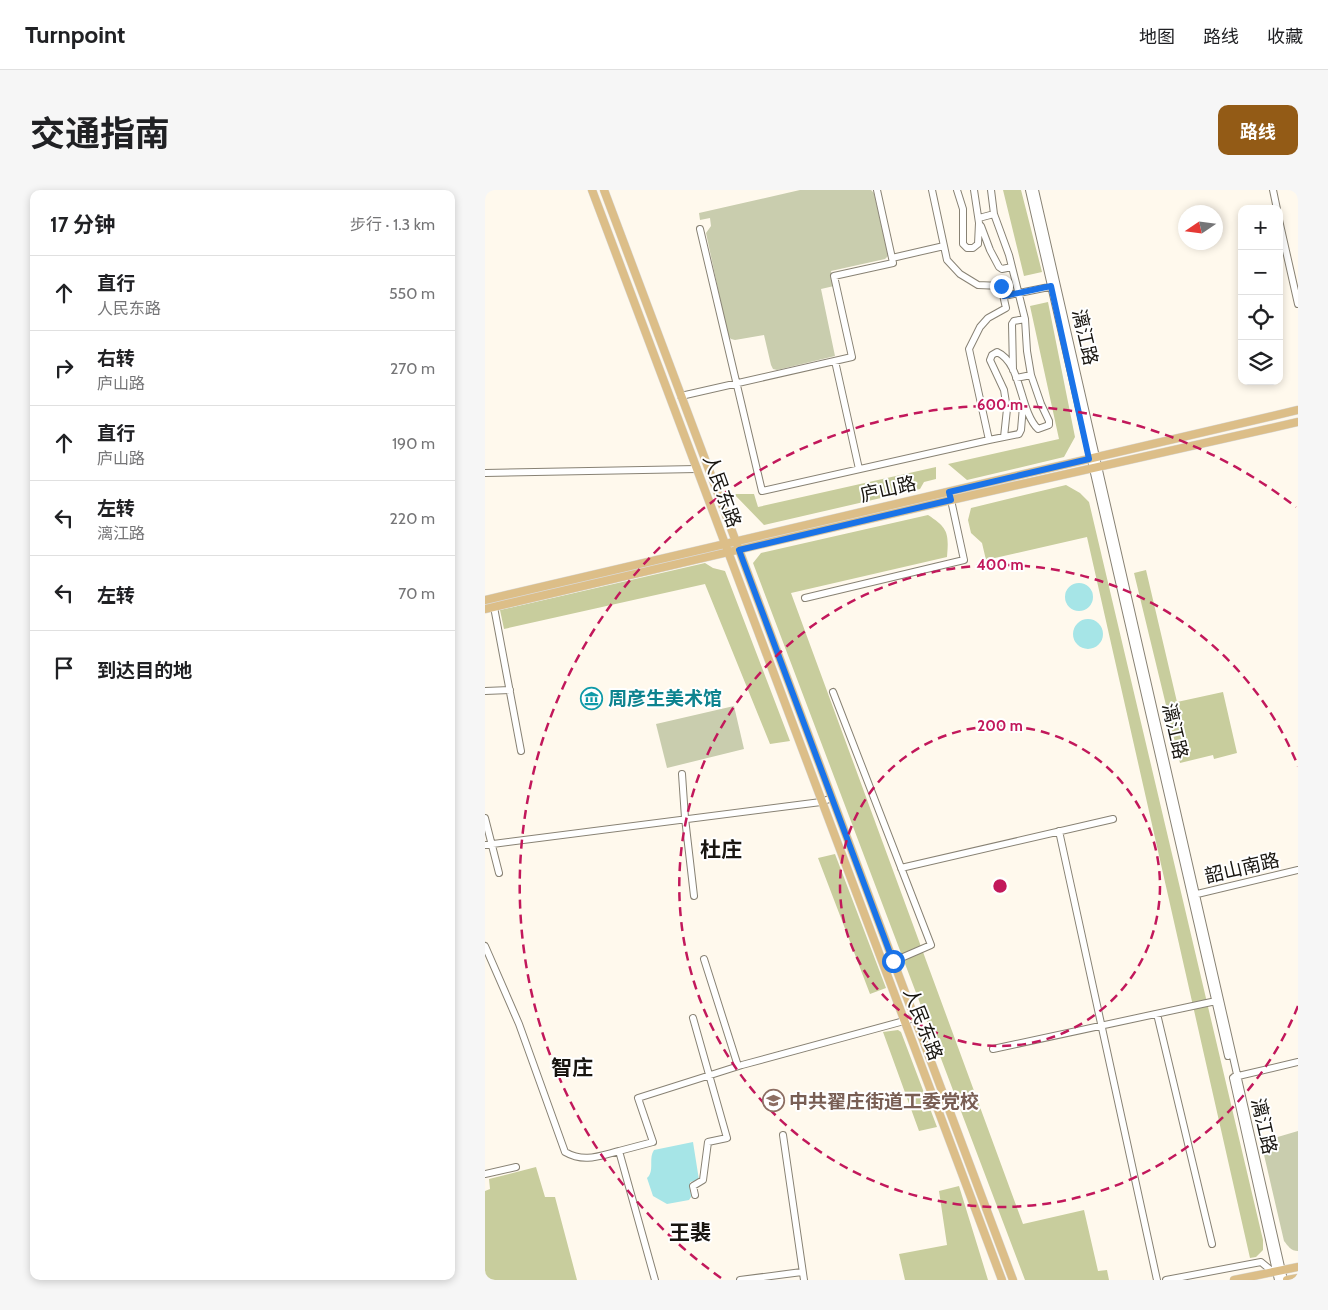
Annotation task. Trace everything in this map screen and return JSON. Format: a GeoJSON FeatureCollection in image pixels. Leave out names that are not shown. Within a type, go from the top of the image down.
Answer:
{"type":"FeatureCollection","features":[{"type":"Feature","properties":{"kind":"main road","name":"人民东路"},"geometry":{"type":"LineString","coordinates":[[593,190],[1001,1278]]}},
{"type":"Feature","properties":{"kind":"main road","name":"人民东路"},"geometry":{"type":"LineString","coordinates":[[604,190],[1013,1277]]}},
{"type":"Feature","properties":{"kind":"main road","name":"庐山路"},"geometry":{"type":"LineString","coordinates":[[485,600],[1298,410]]}},
{"type":"Feature","properties":{"kind":"main road","name":"庐山路"},"geometry":{"type":"LineString","coordinates":[[485,609],[951,500],[1298,422]]}},
{"type":"Feature","properties":{"kind":"main road"},"geometry":{"type":"LineString","coordinates":[[949,492],[951,500]]}},
{"type":"Feature","properties":{"kind":"main road"},"geometry":{"type":"LineString","coordinates":[[1233,1280],[1298,1267]]}},
{"type":"Feature","properties":{"kind":"main road"},"geometry":{"type":"LineString","coordinates":[[1285,1280],[1298,1278]]}},
{"type":"Feature","properties":{"kind":"street"},"geometry":{"type":"LineString","coordinates":[[681,396],[852,357],[834,276],[893,262],[877,190]]}},
{"type":"Feature","properties":{"kind":"street"},"geometry":{"type":"LineString","coordinates":[[932,190],[947,260],[960,274],[978,285],[1001,286],[1004,296],[1006,308],[988,318],[980,327],[969,349],[989,440]]}},
{"type":"Feature","properties":{"kind":"street"},"geometry":{"type":"LineString","coordinates":[[957,190],[963,209],[963,244],[967,248],[973,248],[978,242],[986,240]]}},
{"type":"Feature","properties":{"kind":"street"},"geometry":{"type":"LineString","coordinates":[[991,190],[994,214],[1012,267],[1025,319],[1031,375],[1049,421],[1049,426],[1039,429],[1026,418]]}},
{"type":"Feature","properties":{"kind":"street","name":"漓江路"},"geometry":{"type":"LineString","coordinates":[[1029,190],[1054,286]]}},
{"type":"Feature","properties":{"kind":"street","name":"漓江路"},"geometry":{"type":"LineString","coordinates":[[1035,190],[1054,286],[1095,467],[1195,894],[1278,1280]]}},
{"type":"Feature","properties":{"kind":"street"},"geometry":{"type":"LineString","coordinates":[[1273,190],[1276,205]]}},
{"type":"Feature","properties":{"kind":"street"},"geometry":{"type":"LineString","coordinates":[[974,191],[979,220],[999,267],[1012,267]]}},
{"type":"Feature","properties":{"kind":"street"},"geometry":{"type":"LineString","coordinates":[[979,220],[994,214]]}},
{"type":"Feature","properties":{"kind":"street"},"geometry":{"type":"LineString","coordinates":[[978,242],[979,220]]}},
{"type":"Feature","properties":{"kind":"street"},"geometry":{"type":"LineString","coordinates":[[700,229],[762,491],[1019,434],[1026,418],[1023,402],[1014,374],[1005,357],[997,352],[992,355],[990,360],[1004,390],[1007,409],[1004,437]]}},
{"type":"Feature","properties":{"kind":"street"},"geometry":{"type":"LineString","coordinates":[[1283,238],[1298,304]]}},
{"type":"Feature","properties":{"kind":"street"},"geometry":{"type":"LineString","coordinates":[[892,258],[944,246]]}},
{"type":"Feature","properties":{"kind":"street"},"geometry":{"type":"LineString","coordinates":[[1004,296],[1054,286]]}},
{"type":"Feature","properties":{"kind":"street"},"geometry":{"type":"LineString","coordinates":[[1014,374],[1012,324],[1025,319]]}},
{"type":"Feature","properties":{"kind":"street"},"geometry":{"type":"LineString","coordinates":[[1005,357],[1012,355]]}},
{"type":"Feature","properties":{"kind":"street"},"geometry":{"type":"LineString","coordinates":[[835,360],[859,470]]}},
{"type":"Feature","properties":{"kind":"street"},"geometry":{"type":"LineString","coordinates":[[1014,374],[1031,375]]}},
{"type":"Feature","properties":{"kind":"street"},"geometry":{"type":"LineString","coordinates":[[485,473],[697,469]]}},
{"type":"Feature","properties":{"kind":"street"},"geometry":{"type":"LineString","coordinates":[[805,598],[964,560],[951,500]]}},
{"type":"Feature","properties":{"kind":"street"},"geometry":{"type":"LineString","coordinates":[[494,607],[521,752]]}},
{"type":"Feature","properties":{"kind":"street"},"geometry":{"type":"LineString","coordinates":[[485,692],[510,690]]}},
{"type":"Feature","properties":{"kind":"street"},"geometry":{"type":"LineString","coordinates":[[833,692],[931,946],[893,961]]}},
{"type":"Feature","properties":{"kind":"street"},"geometry":{"type":"LineString","coordinates":[[682,774],[694,896]]}},
{"type":"Feature","properties":{"kind":"street"},"geometry":{"type":"LineString","coordinates":[[488,844],[821,802],[833,798]]}},
{"type":"Feature","properties":{"kind":"street"},"geometry":{"type":"LineString","coordinates":[[485,818],[488,844],[499,873]]}},
{"type":"Feature","properties":{"kind":"street"},"geometry":{"type":"LineString","coordinates":[[901,868],[1113,819]]}},
{"type":"Feature","properties":{"kind":"street"},"geometry":{"type":"LineString","coordinates":[[1059,832],[1157,1280]]}},
{"type":"Feature","properties":{"kind":"street","name":"韶山南路"},"geometry":{"type":"LineString","coordinates":[[1195,894],[1298,870]]}},
{"type":"Feature","properties":{"kind":"street","name":"漓江路"},"geometry":{"type":"LineString","coordinates":[[1195,894],[1216,1002],[1235,1077]]}},
{"type":"Feature","properties":{"kind":"street"},"geometry":{"type":"LineString","coordinates":[[485,946],[519,1024],[565,1152],[575,1158],[588,1158],[653,1142],[638,1098],[738,1066],[915,1018]]}},
{"type":"Feature","properties":{"kind":"street"},"geometry":{"type":"LineString","coordinates":[[704,958],[738,1066]]}},
{"type":"Feature","properties":{"kind":"street"},"geometry":{"type":"LineString","coordinates":[[993,1049],[1216,1002]]}},
{"type":"Feature","properties":{"kind":"street"},"geometry":{"type":"LineString","coordinates":[[1157,1014],[1211,1244]]}},
{"type":"Feature","properties":{"kind":"street"},"geometry":{"type":"LineString","coordinates":[[693,1018],[727,1138],[708,1142],[703,1180],[693,1186],[695,1195]]}},
{"type":"Feature","properties":{"kind":"street"},"geometry":{"type":"LineString","coordinates":[[1235,1077],[1298,1062]]}},
{"type":"Feature","properties":{"kind":"street"},"geometry":{"type":"LineString","coordinates":[[783,1135],[804,1280]]}},
{"type":"Feature","properties":{"kind":"street"},"geometry":{"type":"LineString","coordinates":[[619,1151],[655,1280]]}},
{"type":"Feature","properties":{"kind":"street"},"geometry":{"type":"LineString","coordinates":[[485,1174],[515,1167]]}},
{"type":"Feature","properties":{"kind":"street"},"geometry":{"type":"LineString","coordinates":[[1166,1280],[1261,1262],[1277,1271]]}},
{"type":"Feature","properties":{"kind":"street","name":"漓江路"},"geometry":{"type":"LineString","coordinates":[[1277,1271],[1285,1280]]}},
{"type":"Feature","properties":{"kind":"street"},"geometry":{"type":"LineString","coordinates":[[740,1280],[802,1272]]}},
{"type":"Feature","properties":{"kind":"green space"},"geometry":{"type":"Polygon","coordinates":[[[800,190],[871,190],[874,193],[888,256],[885,259],[831,271],[834,286],[821,289],[835,356],[777,370],[773,369],[771,365],[764,335],[735,340],[728,336],[706,233],[711,226],[710,218],[700,220],[699,213],[800,190]]]}},
{"type":"Feature","properties":{"kind":"green space"},"geometry":{"type":"Polygon","coordinates":[[[1003,190],[1021,190],[1042,272],[1024,276],[1003,190]]]}},
{"type":"Feature","properties":{"kind":"green space"},"geometry":{"type":"Polygon","coordinates":[[[1048,302],[1075,437],[1064,457],[967,480],[948,464],[1059,439],[1030,306],[1048,302]]]}},
{"type":"Feature","properties":{"kind":"green space"},"geometry":{"type":"Polygon","coordinates":[[[936,467],[936,479],[924,482],[920,489],[764,525],[734,494],[754,494],[758,507],[936,467]]]}},
{"type":"Feature","properties":{"kind":"green space"},"geometry":{"type":"Polygon","coordinates":[[[1066,485],[1080,493],[1089,502],[1263,1240],[1263,1250],[1256,1257],[1250,1258],[1087,537],[986,560],[982,543],[971,533],[968,520],[971,508],[1066,485]]]}},
{"type":"Feature","properties":{"kind":"green space"},"geometry":{"type":"Polygon","coordinates":[[[928,515],[940,524],[946,532],[948,542],[947,557],[791,593],[1023,1224],[1084,1210],[1098,1271],[1107,1270],[1109,1280],[1025,1280],[753,563],[761,553],[928,515]]]}},
{"type":"Feature","properties":{"kind":"green space"},"geometry":{"type":"Polygon","coordinates":[[[705,563],[713,568],[725,571],[790,741],[770,744],[705,584],[504,629],[500,610],[705,563]]]}},
{"type":"Feature","properties":{"kind":"green space"},"geometry":{"type":"Polygon","coordinates":[[[1146,570],[1177,702],[1223,692],[1237,753],[1214,759],[1213,755],[1180,763],[1134,573],[1146,570]]]}},
{"type":"Feature","properties":{"kind":"green space"},"geometry":{"type":"Polygon","coordinates":[[[734,706],[744,749],[667,768],[656,724],[734,706]]]}},
{"type":"Feature","properties":{"kind":"green space"},"geometry":{"type":"Polygon","coordinates":[[[835,854],[886,988],[870,994],[818,858],[835,854]]]}},
{"type":"Feature","properties":{"kind":"green space"},"geometry":{"type":"Polygon","coordinates":[[[898,1030],[901,1032],[937,1127],[919,1131],[883,1032],[898,1030]]]}},
{"type":"Feature","properties":{"kind":"green space"},"geometry":{"type":"Polygon","coordinates":[[[1298,1131],[1298,1251],[1296,1251],[1284,1241],[1261,1142],[1298,1131]]]}},
{"type":"Feature","properties":{"kind":"green space"},"geometry":{"type":"Polygon","coordinates":[[[536,1167],[545,1197],[555,1197],[577,1280],[485,1280],[485,1191],[490,1189],[489,1179],[536,1167]]]}},
{"type":"Feature","properties":{"kind":"green space"},"geometry":{"type":"Polygon","coordinates":[[[959,1186],[988,1280],[905,1280],[899,1254],[947,1245],[939,1191],[959,1186]]]}},
{"type":"Feature","properties":{"kind":"water"},"geometry":{"type":"Polygon","coordinates":[[[1079,583],[1089,587],[1093,597],[1089,607],[1079,611],[1069,607],[1065,597],[1069,587],[1079,583]]]}},
{"type":"Feature","properties":{"kind":"water"},"geometry":{"type":"Polygon","coordinates":[[[1088,619],[1094,620],[1102,628],[1102,640],[1094,648],[1088,649],[1082,648],[1074,640],[1073,634],[1074,628],[1082,620],[1088,619]]]}},
{"type":"Feature","properties":{"kind":"water"},"geometry":{"type":"Polygon","coordinates":[[[693,1142],[699,1180],[690,1182],[691,1197],[689,1200],[667,1204],[653,1196],[647,1178],[651,1172],[652,1154],[654,1150],[693,1142]]]}},
{"type":"Feature","properties":{"kind":"place","name":"周彦生美术馆"},"geometry":{"type":"Point","coordinates":[592,698]}},
{"type":"Feature","properties":{"kind":"place","name":"中共翟庄街道工委党校"},"geometry":{"type":"Point","coordinates":[773,1101]}},
{"type":"Feature","properties":{"kind":"district","name":"杜庄"},"geometry":{"type":"Point","coordinates":[721,849]}},
{"type":"Feature","properties":{"kind":"district","name":"智庄"},"geometry":{"type":"Point","coordinates":[572,1067]}},
{"type":"Feature","properties":{"kind":"district","name":"王裴"},"geometry":{"type":"Point","coordinates":[690,1232]}},
{"type":"Feature","properties":{"kind":"route"},"geometry":{"type":"LineString","coordinates":[[893,961],[739,550],[951,500],[949,492],[1089,459],[1051,286],[1004,296],[1001,286]]}}]}
